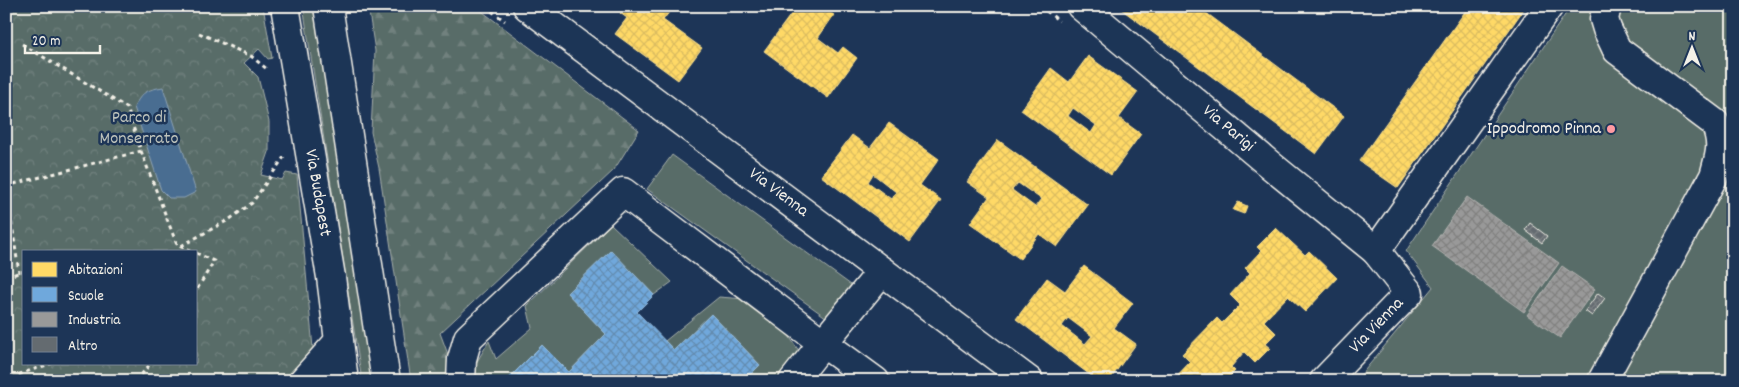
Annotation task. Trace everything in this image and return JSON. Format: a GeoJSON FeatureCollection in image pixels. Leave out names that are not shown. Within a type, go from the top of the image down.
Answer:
{"type":"FeatureCollection","features":[{"type":"Feature","properties":{"kind":"street","name":"Via Budapest"},"geometry":{"type":"LineString","coordinates":[[286,6],[331,277],[344,381]]}},
{"type":"Feature","properties":{"kind":"street"},"geometry":{"type":"LineString","coordinates":[[328,6],[386,381]]}},
{"type":"Feature","properties":{"kind":"street","name":"Via Vienna"},"geometry":{"type":"LineString","coordinates":[[527,6],[1029,381]]}},
{"type":"Feature","properties":{"kind":"street","name":"Via Parigi"},"geometry":{"type":"LineString","coordinates":[[1081,6],[1376,251],[1409,293]]}},
{"type":"Feature","properties":{"kind":"street"},"geometry":{"type":"LineString","coordinates":[[1376,251],[1549,6]]}},
{"type":"Feature","properties":{"kind":"street"},"geometry":{"type":"LineString","coordinates":[[1602,381],[1714,176],[1720,154],[1721,137],[1715,122],[1617,50],[1604,19],[1607,6]]}},
{"type":"Feature","properties":{"kind":"street"},"geometry":{"type":"LineString","coordinates":[[461,381],[462,359],[468,338],[623,192],[875,381]]}},
{"type":"Feature","properties":{"kind":"street"},"geometry":{"type":"LineString","coordinates":[[793,381],[882,271]]}},
{"type":"Feature","properties":{"kind":"street","name":"Via Vienna"},"geometry":{"type":"LineString","coordinates":[[1324,381],[1409,293]]}},
{"type":"Feature","properties":{"kind":"street"},"geometry":{"type":"LineString","coordinates":[[303,381],[339,340]]}},
{"type":"Feature","properties":{"kind":"path"},"geometry":{"type":"LineString","coordinates":[[199,33],[251,56],[270,71]]}},
{"type":"Feature","properties":{"kind":"path"},"geometry":{"type":"LineString","coordinates":[[22,44],[127,108],[141,151],[177,245],[188,250]]}},
{"type":"Feature","properties":{"kind":"path"},"geometry":{"type":"LineString","coordinates":[[19,273],[6,185],[141,151]]}},
{"type":"Feature","properties":{"kind":"path"},"geometry":{"type":"LineString","coordinates":[[181,247],[252,203],[289,151]]}},
{"type":"Feature","properties":{"kind":"path"},"geometry":{"type":"LineString","coordinates":[[198,254],[214,261],[198,288]]}},
{"type":"Feature","properties":{"kind":"path"},"geometry":{"type":"LineString","coordinates":[[6,277],[22,272]]}},
{"type":"Feature","properties":{"kind":"path"},"geometry":{"type":"LineString","coordinates":[[19,381],[17,375],[50,364]]}},
{"type":"Feature","properties":{"kind":"path"},"geometry":{"type":"LineString","coordinates":[[136,381],[150,364]]}},
{"type":"Feature","properties":{"kind":"green space","name":"Parco di Monserrato"},"geometry":{"type":"Polygon","coordinates":[[[6,6],[263,6],[272,58],[268,59],[259,49],[244,63],[258,77],[269,122],[269,152],[261,175],[282,180],[286,173],[297,175],[316,381],[6,381],[6,6]]]}},
{"type":"Feature","properties":{"kind":"green space"},"geometry":{"type":"Polygon","coordinates":[[[303,6],[313,6],[373,381],[362,381],[303,6]]]}},
{"type":"Feature","properties":{"kind":"green space"},"geometry":{"type":"Polygon","coordinates":[[[368,6],[475,6],[639,130],[614,170],[440,333],[449,357],[453,381],[411,381],[379,168],[371,132],[375,51],[368,6]]]}},
{"type":"Feature","properties":{"kind":"green space","name":"Ippodromo Pinna"},"geometry":{"type":"Polygon","coordinates":[[[1571,6],[1733,6],[1733,381],[1356,381],[1433,287],[1406,251],[1571,6]]]}},
{"type":"Feature","properties":{"kind":"green space"},"geometry":{"type":"Polygon","coordinates":[[[672,155],[851,285],[827,318],[647,189],[672,155]]]}},
{"type":"Feature","properties":{"kind":"green space"},"geometry":{"type":"Polygon","coordinates":[[[611,224],[672,282],[654,295],[611,251],[567,293],[606,334],[569,372],[542,345],[506,381],[473,381],[475,365],[489,341],[496,359],[532,328],[527,306],[611,224]]]}},
{"type":"Feature","properties":{"kind":"green space"},"geometry":{"type":"Polygon","coordinates":[[[719,297],[745,299],[789,336],[801,354],[778,381],[744,381],[760,365],[711,314],[674,350],[665,341],[719,297]]]}},
{"type":"Feature","properties":{"kind":"water"},"geometry":{"type":"Polygon","coordinates":[[[163,87],[196,192],[184,198],[169,198],[161,190],[134,107],[145,92],[163,87]]]}},
{"type":"Feature","properties":{"kind":"building: Abitazioni"},"geometry":{"type":"Polygon","coordinates":[[[625,6],[674,6],[663,20],[702,48],[678,80],[615,34],[627,18],[620,13],[625,6]]]}},
{"type":"Feature","properties":{"kind":"building: Abitazioni"},"geometry":{"type":"Polygon","coordinates":[[[797,6],[822,6],[834,15],[818,38],[838,53],[843,47],[857,58],[828,98],[764,51],[797,6]]]}},
{"type":"Feature","properties":{"kind":"building: Abitazioni"},"geometry":{"type":"Polygon","coordinates":[[[1117,6],[1197,6],[1344,116],[1316,154],[1117,6]]]}},
{"type":"Feature","properties":{"kind":"building: Abitazioni"},"geometry":{"type":"Polygon","coordinates":[[[1469,6],[1526,6],[1398,188],[1359,161],[1469,6]]]}},
{"type":"Feature","properties":{"kind":"building: Abitazioni"},"geometry":{"type":"Polygon","coordinates":[[[1088,56],[1138,92],[1119,118],[1141,134],[1111,175],[1021,110],[1051,68],[1069,82],[1088,56]],[[1073,108],[1068,116],[1091,133],[1096,125],[1073,108]]]}},
{"type":"Feature","properties":{"kind":"building: Abitazioni"},"geometry":{"type":"Polygon","coordinates":[[[889,123],[939,159],[920,185],[941,200],[910,242],[821,176],[852,135],[870,148],[889,123]],[[873,174],[868,182],[891,199],[896,192],[873,174]]]}},
{"type":"Feature","properties":{"kind":"building: Abitazioni"},"geometry":{"type":"Polygon","coordinates":[[[998,140],[1088,205],[1057,247],[1039,234],[1020,259],[970,223],[989,197],[967,182],[998,140]],[[1018,183],[1012,190],[1035,207],[1041,199],[1018,183]]]}},
{"type":"Feature","properties":{"kind":"building: Abitazioni"},"geometry":{"type":"Polygon","coordinates":[[[1238,202],[1247,206],[1244,214],[1233,210],[1238,202]]]}},
{"type":"Feature","properties":{"kind":"building: Abitazioni"},"geometry":{"type":"Polygon","coordinates":[[[1276,228],[1305,255],[1309,251],[1337,278],[1305,312],[1288,296],[1264,321],[1276,333],[1265,344],[1270,348],[1255,363],[1244,352],[1231,367],[1235,371],[1225,381],[1172,381],[1190,362],[1182,354],[1217,318],[1222,323],[1240,305],[1230,295],[1250,273],[1245,268],[1261,251],[1257,247],[1276,228]]]}},
{"type":"Feature","properties":{"kind":"building: Abitazioni"},"geometry":{"type":"Polygon","coordinates":[[[1084,266],[1133,303],[1114,328],[1136,344],[1109,381],[1098,381],[1016,319],[1047,278],[1065,291],[1084,266]],[[1068,318],[1062,326],[1085,344],[1092,336],[1068,318]]]}},
{"type":"Feature","properties":{"kind":"building: Scuole"},"geometry":{"type":"Polygon","coordinates":[[[611,250],[654,295],[637,312],[674,350],[711,314],[760,365],[744,381],[506,381],[542,345],[569,372],[606,334],[567,293],[611,250]]]}},
{"type":"Feature","properties":{"kind":"building: Industria"},"geometry":{"type":"Polygon","coordinates":[[[1467,197],[1559,263],[1524,312],[1432,246],[1467,197]]]}},
{"type":"Feature","properties":{"kind":"building: Industria"},"geometry":{"type":"Polygon","coordinates":[[[1562,266],[1595,289],[1560,338],[1527,315],[1562,266]]]}},
{"type":"Feature","properties":{"kind":"building: Altro"},"geometry":{"type":"Polygon","coordinates":[[[1530,223],[1547,236],[1542,243],[1525,230],[1530,223]]]}},
{"type":"Feature","properties":{"kind":"building: Altro"},"geometry":{"type":"Polygon","coordinates":[[[1598,293],[1605,298],[1592,316],[1585,311],[1598,293]]]}},
{"type":"Feature","properties":{"kind":"place","name":"Ippodromo Pinna"},"geometry":{"type":"Point","coordinates":[1611,129]}}]}
